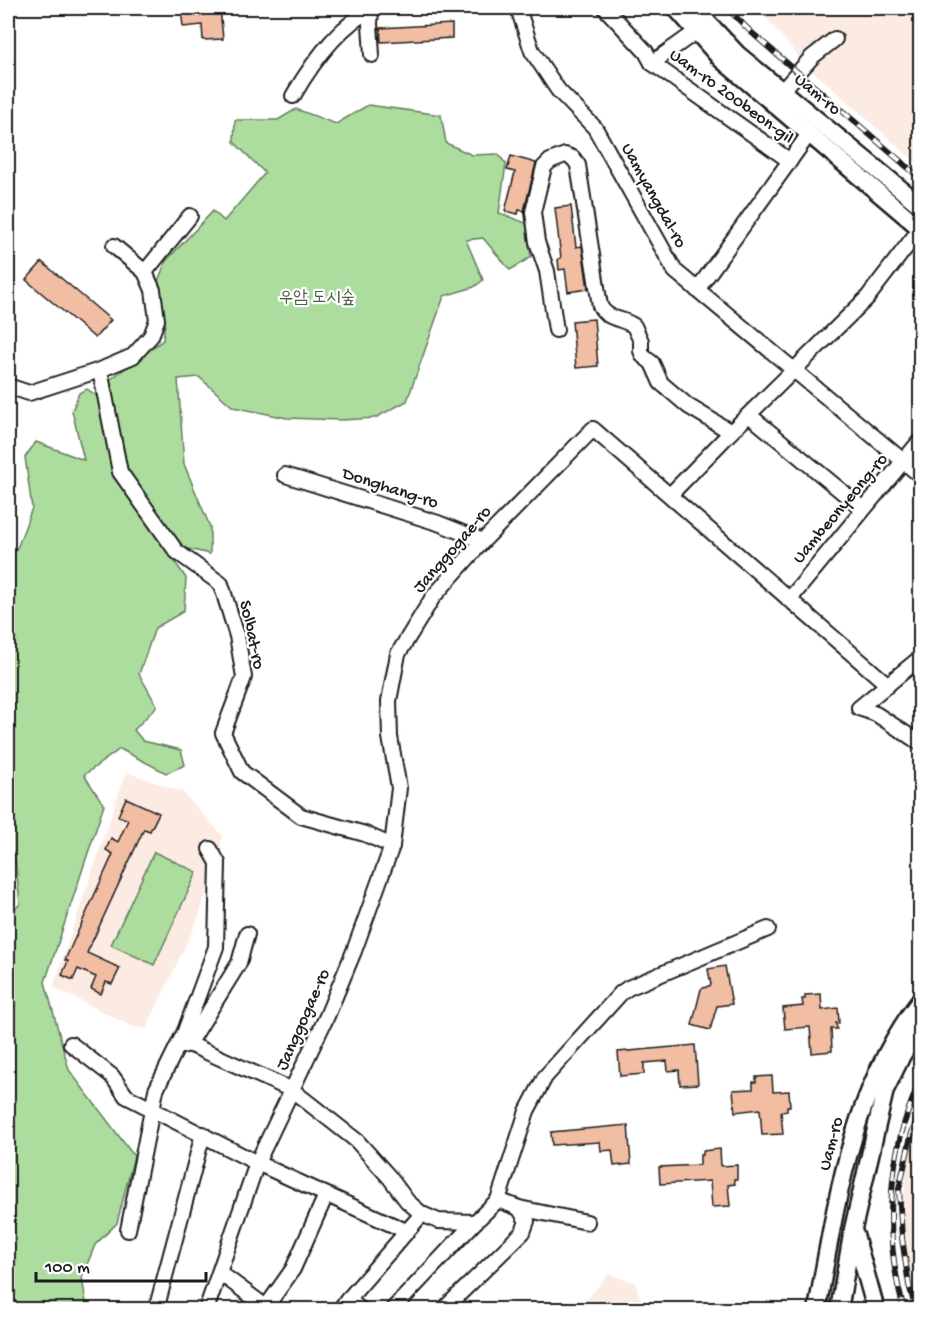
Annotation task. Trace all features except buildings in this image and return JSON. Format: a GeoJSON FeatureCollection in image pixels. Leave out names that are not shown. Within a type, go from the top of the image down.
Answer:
{"type":"FeatureCollection","features":[{"type":"Feature","properties":{"kind":"main road","name":"Uam-ro"},"geometry":{"type":"LineString","coordinates":[[676,8],[721,58],[921,206]]}},
{"type":"Feature","properties":{"kind":"main road","name":"Uam-ro"},"geometry":{"type":"LineString","coordinates":[[696,8],[809,134],[921,228]]}},
{"type":"Feature","properties":{"kind":"main road","name":"Uam-ro"},"geometry":{"type":"LineString","coordinates":[[817,1310],[836,1204],[861,1113],[883,1062],[903,1024],[921,1001]]}},
{"type":"Feature","properties":{"kind":"main road"},"geometry":{"type":"LineString","coordinates":[[839,1310],[853,1228],[885,1090],[902,1055],[921,1026]]}},
{"type":"Feature","properties":{"kind":"main road"},"geometry":{"type":"LineString","coordinates":[[853,1228],[876,1310]]}},
{"type":"Feature","properties":{"kind":"street"},"geometry":{"type":"LineString","coordinates":[[372,55],[370,24],[373,8]]}},
{"type":"Feature","properties":{"kind":"street"},"geometry":{"type":"LineString","coordinates":[[293,96],[310,68],[358,18],[373,8]]}},
{"type":"Feature","properties":{"kind":"street","name":"Uamyangdal-ro"},"geometry":{"type":"LineString","coordinates":[[518,8],[532,51],[558,90],[595,128],[675,271],[921,475]]}},
{"type":"Feature","properties":{"kind":"street","name":"Uam-ro 200beon-gil"},"geometry":{"type":"LineString","coordinates":[[610,9],[646,52],[652,63],[790,161]]}},
{"type":"Feature","properties":{"kind":"street"},"geometry":{"type":"LineString","coordinates":[[652,63],[697,31]]}},
{"type":"Feature","properties":{"kind":"street"},"geometry":{"type":"LineString","coordinates":[[776,97],[812,57],[835,39]]}},
{"type":"Feature","properties":{"kind":"street"},"geometry":{"type":"LineString","coordinates":[[697,290],[809,134]]}},
{"type":"Feature","properties":{"kind":"street"},"geometry":{"type":"LineString","coordinates":[[556,330],[547,271],[537,242],[533,212],[544,167],[550,161],[565,155],[573,158],[578,165],[600,306],[606,314],[634,326],[641,341],[641,351],[652,363],[661,383],[688,406],[731,432]]}},
{"type":"Feature","properties":{"kind":"street"},"geometry":{"type":"LineString","coordinates":[[145,272],[190,216]]}},
{"type":"Feature","properties":{"kind":"street"},"geometry":{"type":"LineString","coordinates":[[670,495],[867,298],[921,228]]}},
{"type":"Feature","properties":{"kind":"street"},"geometry":{"type":"LineString","coordinates":[[8,386],[11,389],[29,393],[100,370],[133,356],[151,336],[157,320],[153,290],[145,272],[114,246]]}},
{"type":"Feature","properties":{"kind":"street","name":"Solbat-ro"},"geometry":{"type":"LineString","coordinates":[[100,370],[120,472],[176,551],[221,584],[237,636],[244,677],[223,733],[243,772],[301,816],[365,834],[392,846]]}},
{"type":"Feature","properties":{"kind":"street"},"geometry":{"type":"LineString","coordinates":[[749,415],[863,509]]}},
{"type":"Feature","properties":{"kind":"street","name":"Janggogae-ro"},"geometry":{"type":"LineString","coordinates":[[206,1310],[257,1163],[354,951],[392,846],[399,788],[390,737],[389,701],[398,654],[433,597],[483,541],[593,429],[888,685]]}},
{"type":"Feature","properties":{"kind":"street","name":"Uambeonyeong-ro"},"geometry":{"type":"LineString","coordinates":[[789,600],[921,441]]}},
{"type":"Feature","properties":{"kind":"street","name":"Donghang-ro"},"geometry":{"type":"LineString","coordinates":[[285,474],[438,523],[483,541]]}},
{"type":"Feature","properties":{"kind":"street"},"geometry":{"type":"LineString","coordinates":[[921,658],[860,708],[876,714],[921,743]]}},
{"type":"Feature","properties":{"kind":"street"},"geometry":{"type":"LineString","coordinates":[[183,1046],[186,1031],[216,947],[218,863],[210,849]]}},
{"type":"Feature","properties":{"kind":"street"},"geometry":{"type":"LineString","coordinates":[[392,1310],[498,1200],[527,1111],[545,1077],[621,993],[768,929]]}},
{"type":"Feature","properties":{"kind":"street"},"geometry":{"type":"LineString","coordinates":[[128,1230],[156,1090],[239,963],[247,934]]}},
{"type":"Feature","properties":{"kind":"street"},"geometry":{"type":"LineString","coordinates":[[71,1044],[112,1076],[126,1096],[257,1163],[406,1231]]}},
{"type":"Feature","properties":{"kind":"street","name":"Janggogae-ro"},"geometry":{"type":"LineString","coordinates":[[183,1046],[292,1090]]}},
{"type":"Feature","properties":{"kind":"street"},"geometry":{"type":"LineString","coordinates":[[292,1090],[357,1141],[407,1201],[422,1214],[438,1221],[475,1222]]}},
{"type":"Feature","properties":{"kind":"street"},"geometry":{"type":"LineString","coordinates":[[156,1310],[203,1134]]}},
{"type":"Feature","properties":{"kind":"street"},"geometry":{"type":"LineString","coordinates":[[220,1273],[267,1308],[293,1269],[326,1195]]}},
{"type":"Feature","properties":{"kind":"street"},"geometry":{"type":"LineString","coordinates":[[498,1200],[519,1208],[587,1222]]}},
{"type":"Feature","properties":{"kind":"street"},"geometry":{"type":"LineString","coordinates":[[443,1310],[523,1232],[526,1221],[519,1208]]}},
{"type":"Feature","properties":{"kind":"street"},"geometry":{"type":"LineString","coordinates":[[361,1310],[343,1304],[422,1214]]}},
{"type":"Feature","properties":{"kind":"shaded area"},"geometry":{"type":"Polygon","coordinates":[[[758,8],[920,8],[920,166],[805,64],[758,8]]]}},
{"type":"Feature","properties":{"kind":"shaded area"},"geometry":{"type":"Polygon","coordinates":[[[126,772],[182,792],[223,836],[198,919],[146,1029],[131,1026],[53,987],[126,772]]]}},
{"type":"Feature","properties":{"kind":"shaded area"},"geometry":{"type":"Polygon","coordinates":[[[920,1122],[920,1283],[914,1292],[906,1248],[903,1201],[913,1139],[920,1122]]]}},
{"type":"Feature","properties":{"kind":"shaded area"},"geometry":{"type":"Polygon","coordinates":[[[609,1274],[635,1283],[644,1309],[578,1309],[609,1274]]]}},
{"type":"Feature","properties":{"kind":"green space","name":"우암 도시숲"},"geometry":{"type":"Polygon","coordinates":[[[368,105],[441,115],[446,143],[472,155],[498,154],[506,164],[499,213],[526,223],[531,257],[510,270],[483,238],[466,240],[483,280],[474,287],[444,296],[407,401],[375,418],[342,420],[287,418],[233,407],[199,377],[178,379],[184,464],[210,527],[210,554],[180,547],[126,466],[107,382],[163,340],[165,322],[158,281],[166,261],[213,211],[224,221],[265,173],[234,142],[235,120],[278,120],[296,109],[336,124],[368,105]]]}},
{"type":"Feature","properties":{"kind":"green space"},"geometry":{"type":"Polygon","coordinates":[[[87,389],[98,397],[116,477],[186,578],[184,611],[155,628],[139,674],[157,706],[134,730],[143,741],[181,750],[185,765],[166,773],[120,749],[84,775],[104,805],[45,982],[69,1070],[134,1156],[117,1223],[95,1245],[82,1277],[87,1309],[8,1309],[8,916],[20,904],[15,857],[8,844],[8,563],[18,546],[32,508],[25,457],[36,442],[84,460],[72,411],[79,393],[87,389]]]}},
{"type":"Feature","properties":{"kind":"green space"},"geometry":{"type":"Polygon","coordinates":[[[154,852],[197,872],[154,965],[111,945],[154,852]]]}},
{"type":"Feature","properties":{"kind":"railway"},"geometry":{"type":"LineString","coordinates":[[727,8],[751,32],[920,178]]}},
{"type":"Feature","properties":{"kind":"railway"},"geometry":{"type":"LineString","coordinates":[[904,1310],[893,1253],[892,1194],[901,1137],[920,1082]]}},
{"type":"Feature","properties":{"kind":"railway"},"geometry":{"type":"LineString","coordinates":[[916,1310],[909,1285],[902,1238],[899,1189],[911,1136],[920,1111]]}}]}
